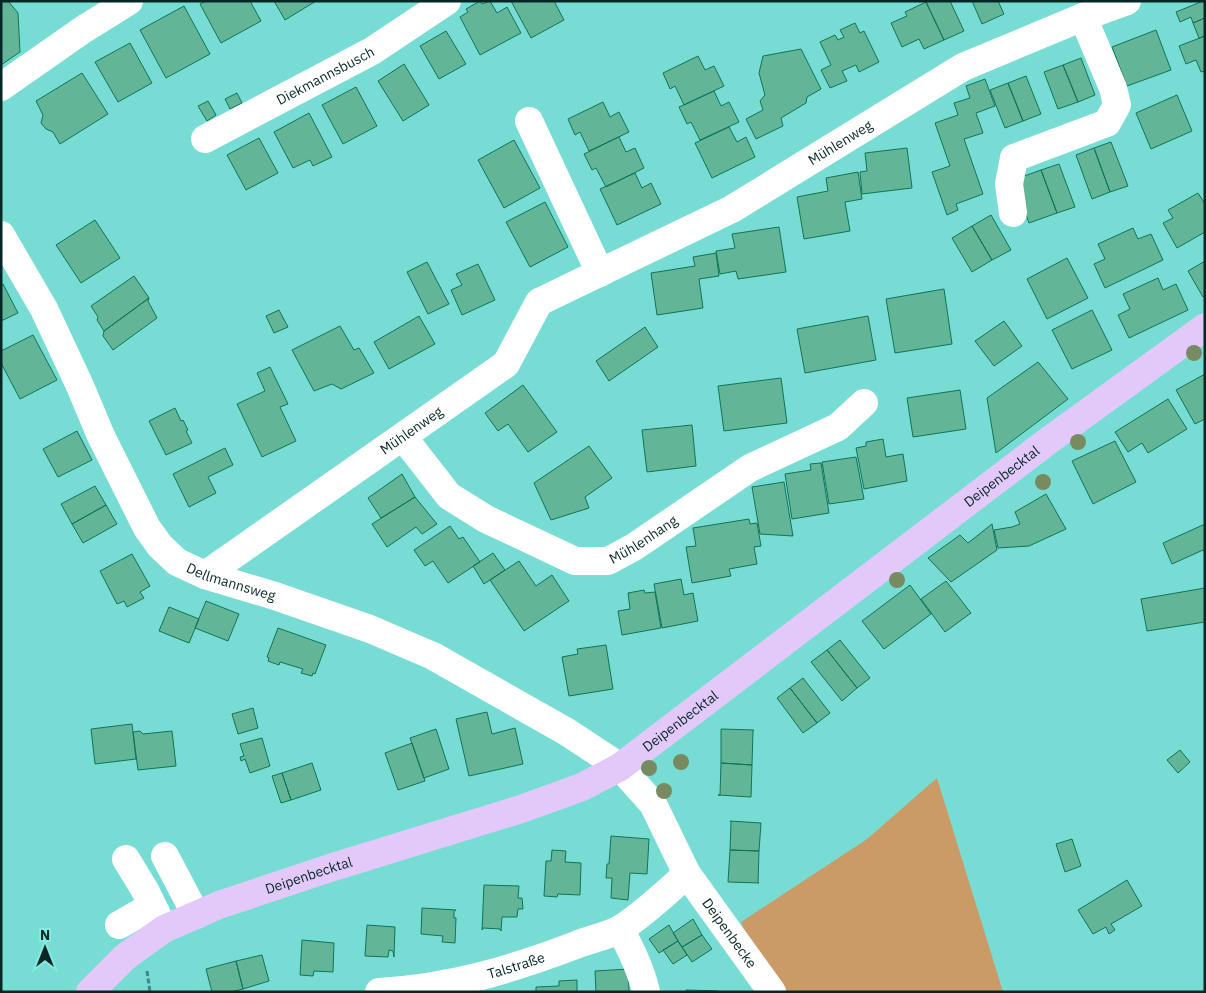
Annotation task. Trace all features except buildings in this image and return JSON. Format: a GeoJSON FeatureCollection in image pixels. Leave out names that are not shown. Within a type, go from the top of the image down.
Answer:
{"type":"FeatureCollection","features":[{"type":"Feature","properties":{"kind":"main road","name":"Deipenbecktal"},"geometry":{"type":"LineString","coordinates":[[90,992],[125,957],[158,918],[196,915],[219,905],[330,868],[521,809],[582,788],[620,766],[1048,441],[1205,327]]}},
{"type":"Feature","properties":{"kind":"street"},"geometry":{"type":"LineString","coordinates":[[1,86],[84,29],[129,1]]}},
{"type":"Feature","properties":{"kind":"street","name":"Mühlenweg"},"geometry":{"type":"LineString","coordinates":[[204,575],[506,364],[538,302],[732,209],[963,67],[1083,17],[1127,1]]}},
{"type":"Feature","properties":{"kind":"street","name":"Diekmannsbusch"},"geometry":{"type":"LineString","coordinates":[[205,139],[372,51],[443,2]]}},
{"type":"Feature","properties":{"kind":"street"},"geometry":{"type":"LineString","coordinates":[[1013,213],[1009,184],[1010,148],[1107,123],[1117,105],[1113,88],[1083,17]]}},
{"type":"Feature","properties":{"kind":"street"},"geometry":{"type":"LineString","coordinates":[[529,121],[600,273]]}},
{"type":"Feature","properties":{"kind":"street","name":"Dellmannsweg"},"geometry":{"type":"LineString","coordinates":[[1,235],[44,309],[101,436],[147,528],[160,546],[178,562],[204,575],[276,596],[360,625],[433,656],[566,732],[620,766]]}},
{"type":"Feature","properties":{"kind":"street","name":"Mühlenhang"},"geometry":{"type":"LineString","coordinates":[[403,437],[449,496],[486,519],[575,561],[608,561],[634,547],[750,468],[838,427],[864,403]]}},
{"type":"Feature","properties":{"kind":"street"},"geometry":{"type":"LineString","coordinates":[[620,766],[654,804],[687,874]]}},
{"type":"Feature","properties":{"kind":"street"},"geometry":{"type":"LineString","coordinates":[[166,856],[196,915]]}},
{"type":"Feature","properties":{"kind":"street"},"geometry":{"type":"LineString","coordinates":[[119,925],[158,918],[146,892],[126,859]]}},
{"type":"Feature","properties":{"kind":"street","name":"Talstraße"},"geometry":{"type":"LineString","coordinates":[[379,992],[454,983],[528,963],[620,929],[654,906],[687,874]]}},
{"type":"Feature","properties":{"kind":"street","name":"Deipenbecke"},"geometry":{"type":"LineString","coordinates":[[687,874],[772,992]]}},
{"type":"Feature","properties":{"kind":"street"},"geometry":{"type":"LineString","coordinates":[[620,929],[643,978],[646,992]]}},
{"type":"Feature","properties":{"kind":"path"},"geometry":{"type":"LineString","coordinates":[[147,969],[150,992]]}},
{"type":"Feature","properties":{"kind":"shaded area"},"geometry":{"type":"Polygon","coordinates":[[[937,778],[1003,992],[767,992],[741,922],[867,839],[937,778]]]}}]}
